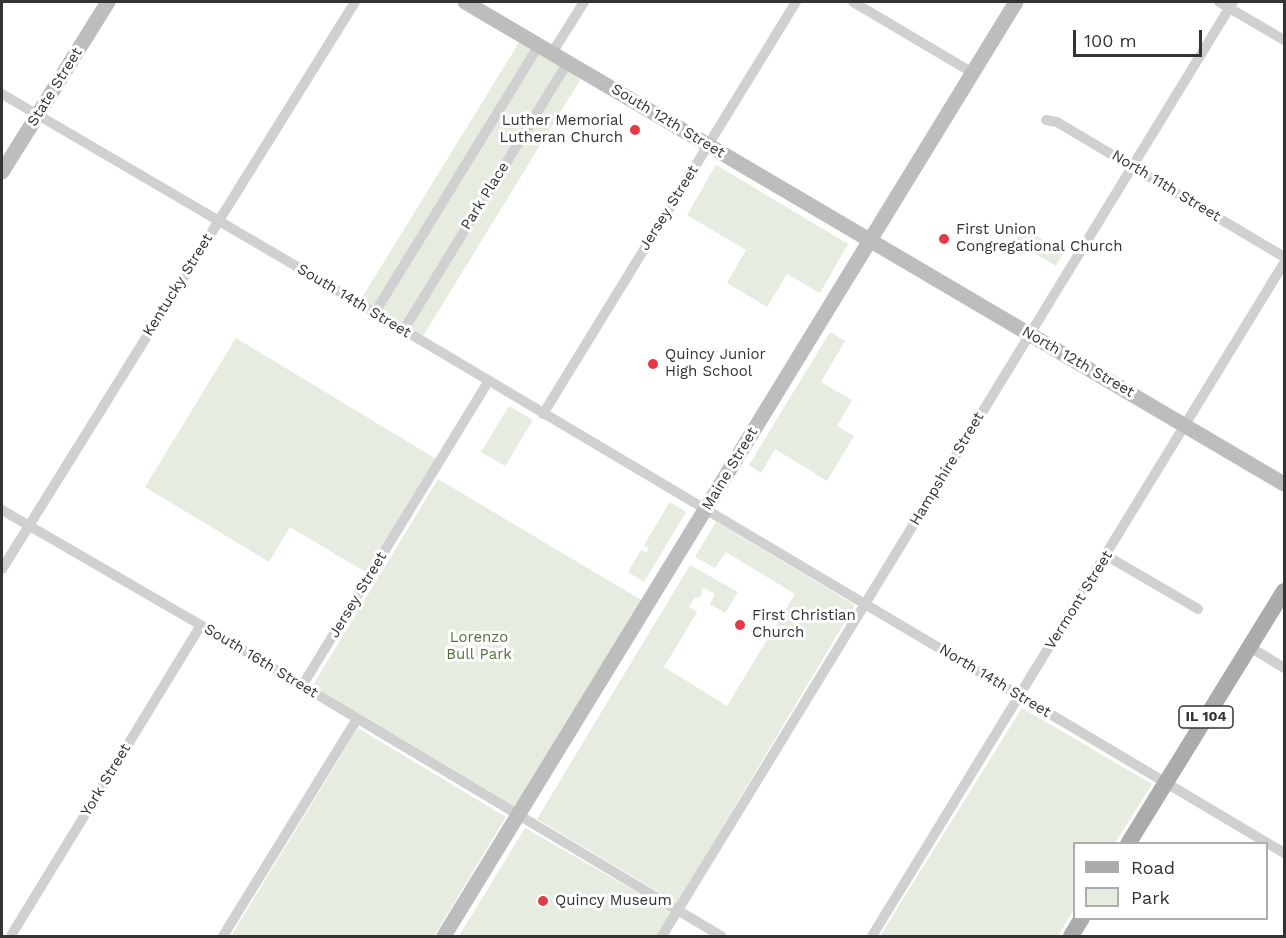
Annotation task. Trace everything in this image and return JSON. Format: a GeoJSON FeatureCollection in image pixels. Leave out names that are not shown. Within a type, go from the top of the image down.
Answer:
{"type":"FeatureCollection","features":[{"type":"Feature","properties":{"kind":"main road","name":"IL 104"},"geometry":{"type":"LineString","coordinates":[[1129,842],[1284,591]]}},
{"type":"Feature","properties":{"kind":"main road"},"geometry":{"type":"LineString","coordinates":[[1071,936],[1081,920]]}},
{"type":"Feature","properties":{"kind":"street","name":"State Street"},"geometry":{"type":"LineString","coordinates":[[2,172],[108,2]]}},
{"type":"Feature","properties":{"kind":"street","name":"Kentucky Street"},"geometry":{"type":"LineString","coordinates":[[2,569],[355,2]]}},
{"type":"Feature","properties":{"kind":"street","name":"South 12th Street"},"geometry":{"type":"LineString","coordinates":[[465,2],[870,240]]}},
{"type":"Feature","properties":{"kind":"street"},"geometry":{"type":"LineString","coordinates":[[374,314],[546,49],[584,2]]}},
{"type":"Feature","properties":{"kind":"street","name":"Jersey Street"},"geometry":{"type":"LineString","coordinates":[[543,414],[796,2]]}},
{"type":"Feature","properties":{"kind":"street"},"geometry":{"type":"LineString","coordinates":[[853,2],[973,73]]}},
{"type":"Feature","properties":{"kind":"street","name":"Maine Street"},"geometry":{"type":"LineString","coordinates":[[444,936],[1016,2]]}},
{"type":"Feature","properties":{"kind":"street"},"geometry":{"type":"LineString","coordinates":[[1227,3],[1284,40]]}},
{"type":"Feature","properties":{"kind":"street","name":"Hampshire Street"},"geometry":{"type":"LineString","coordinates":[[662,936],[1132,166],[1227,3]]}},
{"type":"Feature","properties":{"kind":"street","name":"Park Place"},"geometry":{"type":"LineString","coordinates":[[403,331],[568,62]]}},
{"type":"Feature","properties":{"kind":"street","name":"South 14th Street"},"geometry":{"type":"LineString","coordinates":[[2,94],[705,510]]}},
{"type":"Feature","properties":{"kind":"street","name":"North 11th Street"},"geometry":{"type":"LineString","coordinates":[[1046,120],[1057,122],[1284,257]]}},
{"type":"Feature","properties":{"kind":"street","name":"North 12th Street"},"geometry":{"type":"LineString","coordinates":[[870,240],[1284,484]]}},
{"type":"Feature","properties":{"kind":"street","name":"Vermont Street"},"geometry":{"type":"LineString","coordinates":[[872,936],[1284,263]]}},
{"type":"Feature","properties":{"kind":"street","name":"Jersey Street"},"geometry":{"type":"LineString","coordinates":[[302,686],[488,382]]}},
{"type":"Feature","properties":{"kind":"street","name":"South 16th Street"},"geometry":{"type":"LineString","coordinates":[[2,510],[201,625],[721,936]]}},
{"type":"Feature","properties":{"kind":"street","name":"North 14th Street"},"geometry":{"type":"LineString","coordinates":[[705,510],[1266,842]]}},
{"type":"Feature","properties":{"kind":"street"},"geometry":{"type":"LineString","coordinates":[[1107,555],[1198,609]]}},
{"type":"Feature","properties":{"kind":"street","name":"York Street"},"geometry":{"type":"LineString","coordinates":[[10,933],[201,625]]}},
{"type":"Feature","properties":{"kind":"street"},"geometry":{"type":"LineString","coordinates":[[1250,647],[1284,668]]}},
{"type":"Feature","properties":{"kind":"street"},"geometry":{"type":"LineString","coordinates":[[223,936],[357,719]]}},
{"type":"Feature","properties":{"kind":"street","name":"North 14th Street"},"geometry":{"type":"LineString","coordinates":[[1268,843],[1284,853]]}},
{"type":"Feature","properties":{"kind":"green space"},"geometry":{"type":"Polygon","coordinates":[[[523,36],[585,72],[420,341],[358,304],[523,36]]]}},
{"type":"Feature","properties":{"kind":"green space"},"geometry":{"type":"Polygon","coordinates":[[[716,165],[848,244],[820,293],[787,274],[767,307],[727,283],[746,250],[687,215],[716,165]]]}},
{"type":"Feature","properties":{"kind":"green space"},"geometry":{"type":"Polygon","coordinates":[[[1023,228],[1064,252],[1056,266],[1015,242],[1023,228]]]}},
{"type":"Feature","properties":{"kind":"green space"},"geometry":{"type":"Polygon","coordinates":[[[830,332],[845,341],[821,382],[852,400],[837,426],[854,436],[827,481],[775,449],[761,473],[749,465],[830,332]]]}},
{"type":"Feature","properties":{"kind":"green space"},"geometry":{"type":"Polygon","coordinates":[[[236,338],[436,459],[367,573],[290,527],[269,562],[145,487],[236,338]]]}},
{"type":"Feature","properties":{"kind":"green space"},"geometry":{"type":"Polygon","coordinates":[[[509,406],[533,420],[505,466],[481,452],[509,406]]]}},
{"type":"Feature","properties":{"kind":"green space","name":"Lorenzo Bull Park"},"geometry":{"type":"Polygon","coordinates":[[[438,479],[648,604],[520,816],[310,690],[438,479]]]}},
{"type":"Feature","properties":{"kind":"green space"},"geometry":{"type":"Polygon","coordinates":[[[670,502],[686,512],[644,582],[628,572],[641,550],[646,553],[649,548],[644,545],[670,502]]]}},
{"type":"Feature","properties":{"kind":"green space"},"geometry":{"type":"Polygon","coordinates":[[[716,522],[855,605],[677,903],[537,819],[690,565],[738,592],[725,613],[710,604],[715,594],[701,588],[703,591],[699,598],[695,597],[689,607],[697,612],[664,667],[727,706],[795,594],[726,552],[715,568],[695,557],[716,522]]]}},
{"type":"Feature","properties":{"kind":"green space"},"geometry":{"type":"Polygon","coordinates":[[[1022,708],[1152,784],[1116,842],[1073,842],[1073,911],[1058,936],[880,936],[1022,708]]]}},
{"type":"Feature","properties":{"kind":"green space"},"geometry":{"type":"Polygon","coordinates":[[[358,728],[506,817],[434,936],[231,936],[358,728]]]}},
{"type":"Feature","properties":{"kind":"green space"},"geometry":{"type":"Polygon","coordinates":[[[525,828],[672,912],[657,936],[459,936],[525,828]]]}},
{"type":"Feature","properties":{"kind":"place","name":"Luther Memorial Lutheran Church"},"geometry":{"type":"Point","coordinates":[635,130]}},
{"type":"Feature","properties":{"kind":"place","name":"First Union Congregational Church"},"geometry":{"type":"Point","coordinates":[944,239]}},
{"type":"Feature","properties":{"kind":"place","name":"Quincy Junior High School"},"geometry":{"type":"Point","coordinates":[653,364]}},
{"type":"Feature","properties":{"kind":"place","name":"First Christian Church"},"geometry":{"type":"Point","coordinates":[740,625]}},
{"type":"Feature","properties":{"kind":"place","name":"Quincy Museum"},"geometry":{"type":"Point","coordinates":[543,901]}}]}
